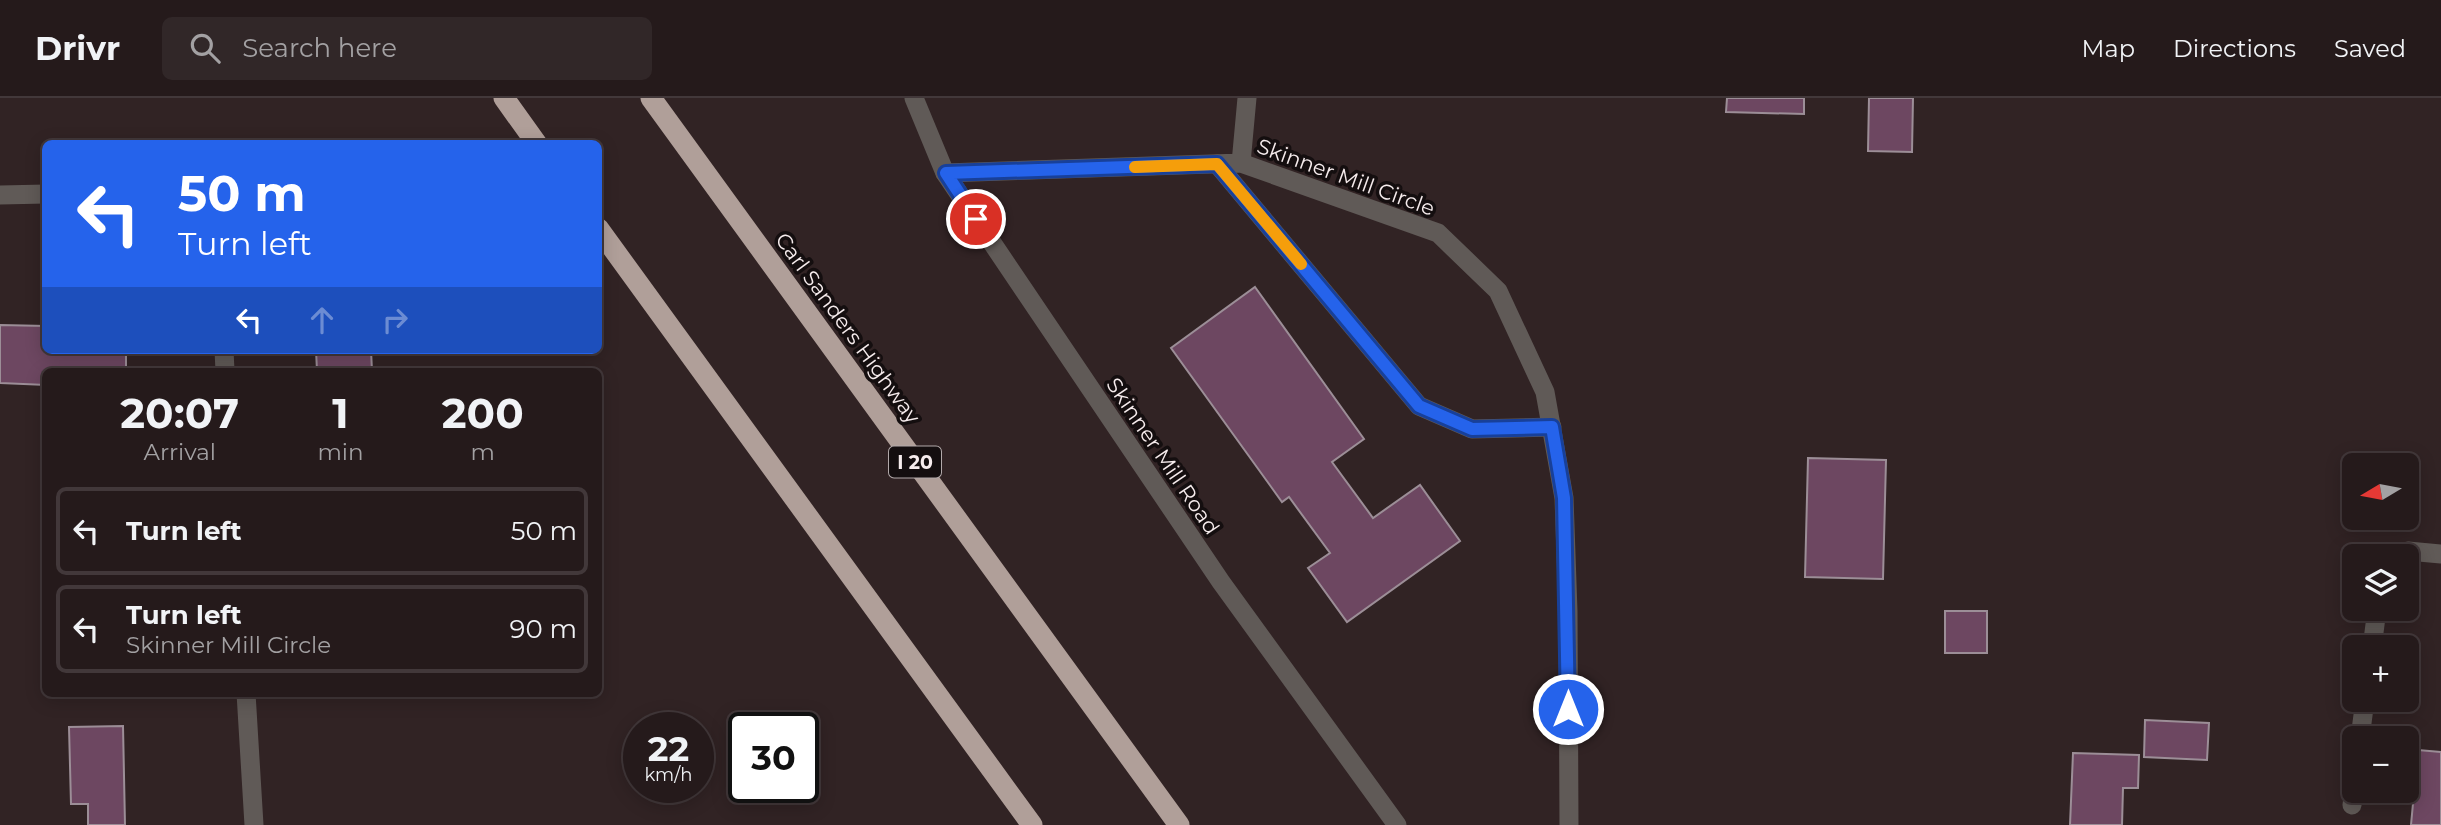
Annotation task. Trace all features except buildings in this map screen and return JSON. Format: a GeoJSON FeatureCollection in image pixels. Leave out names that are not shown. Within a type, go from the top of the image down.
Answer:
{"type":"FeatureCollection","features":[{"type":"Feature","properties":{"kind":"highway"},"geometry":{"type":"LineString","coordinates":[[504,98],[534,140]]}},
{"type":"Feature","properties":{"kind":"highway","name":"Carl Sanders Highway"},"geometry":{"type":"LineString","coordinates":[[651,98],[1180,825]]}},
{"type":"Feature","properties":{"kind":"highway"},"geometry":{"type":"LineString","coordinates":[[602,234],[1032,825]]}},
{"type":"Feature","properties":{"kind":"street","name":"Skinner Mill Road"},"geometry":{"type":"LineString","coordinates":[[914,98],[946,173],[1221,582],[1398,825]]}},
{"type":"Feature","properties":{"kind":"street"},"geometry":{"type":"LineString","coordinates":[[1241,163],[1247,98]]}},
{"type":"Feature","properties":{"kind":"street","name":"Skinner Mill Circle"},"geometry":{"type":"LineString","coordinates":[[946,173],[1241,163],[1438,233],[1498,290],[1545,392],[1564,498],[1568,611],[1569,825]]}},
{"type":"Feature","properties":{"kind":"street"},"geometry":{"type":"LineString","coordinates":[[1217,164],[1419,406],[1472,429],[1552,427]]}},
{"type":"Feature","properties":{"kind":"street"},"geometry":{"type":"LineString","coordinates":[[0,195],[42,194]]}},
{"type":"Feature","properties":{"kind":"street"},"geometry":{"type":"LineString","coordinates":[[2419,552],[2441,554]]}},
{"type":"Feature","properties":{"kind":"street"},"geometry":{"type":"LineString","coordinates":[[246,697],[254,825]]}},
{"type":"Feature","properties":{"kind":"slow traffic"},"geometry":{"type":"LineString","coordinates":[[1135,167],[1217,164],[1301,264]]}},
{"type":"Feature","properties":{"kind":"route"},"geometry":{"type":"LineString","coordinates":[[976,219],[946,173],[1217,164],[1419,406],[1472,429],[1552,427],[1564,498],[1568,709]]}}]}
